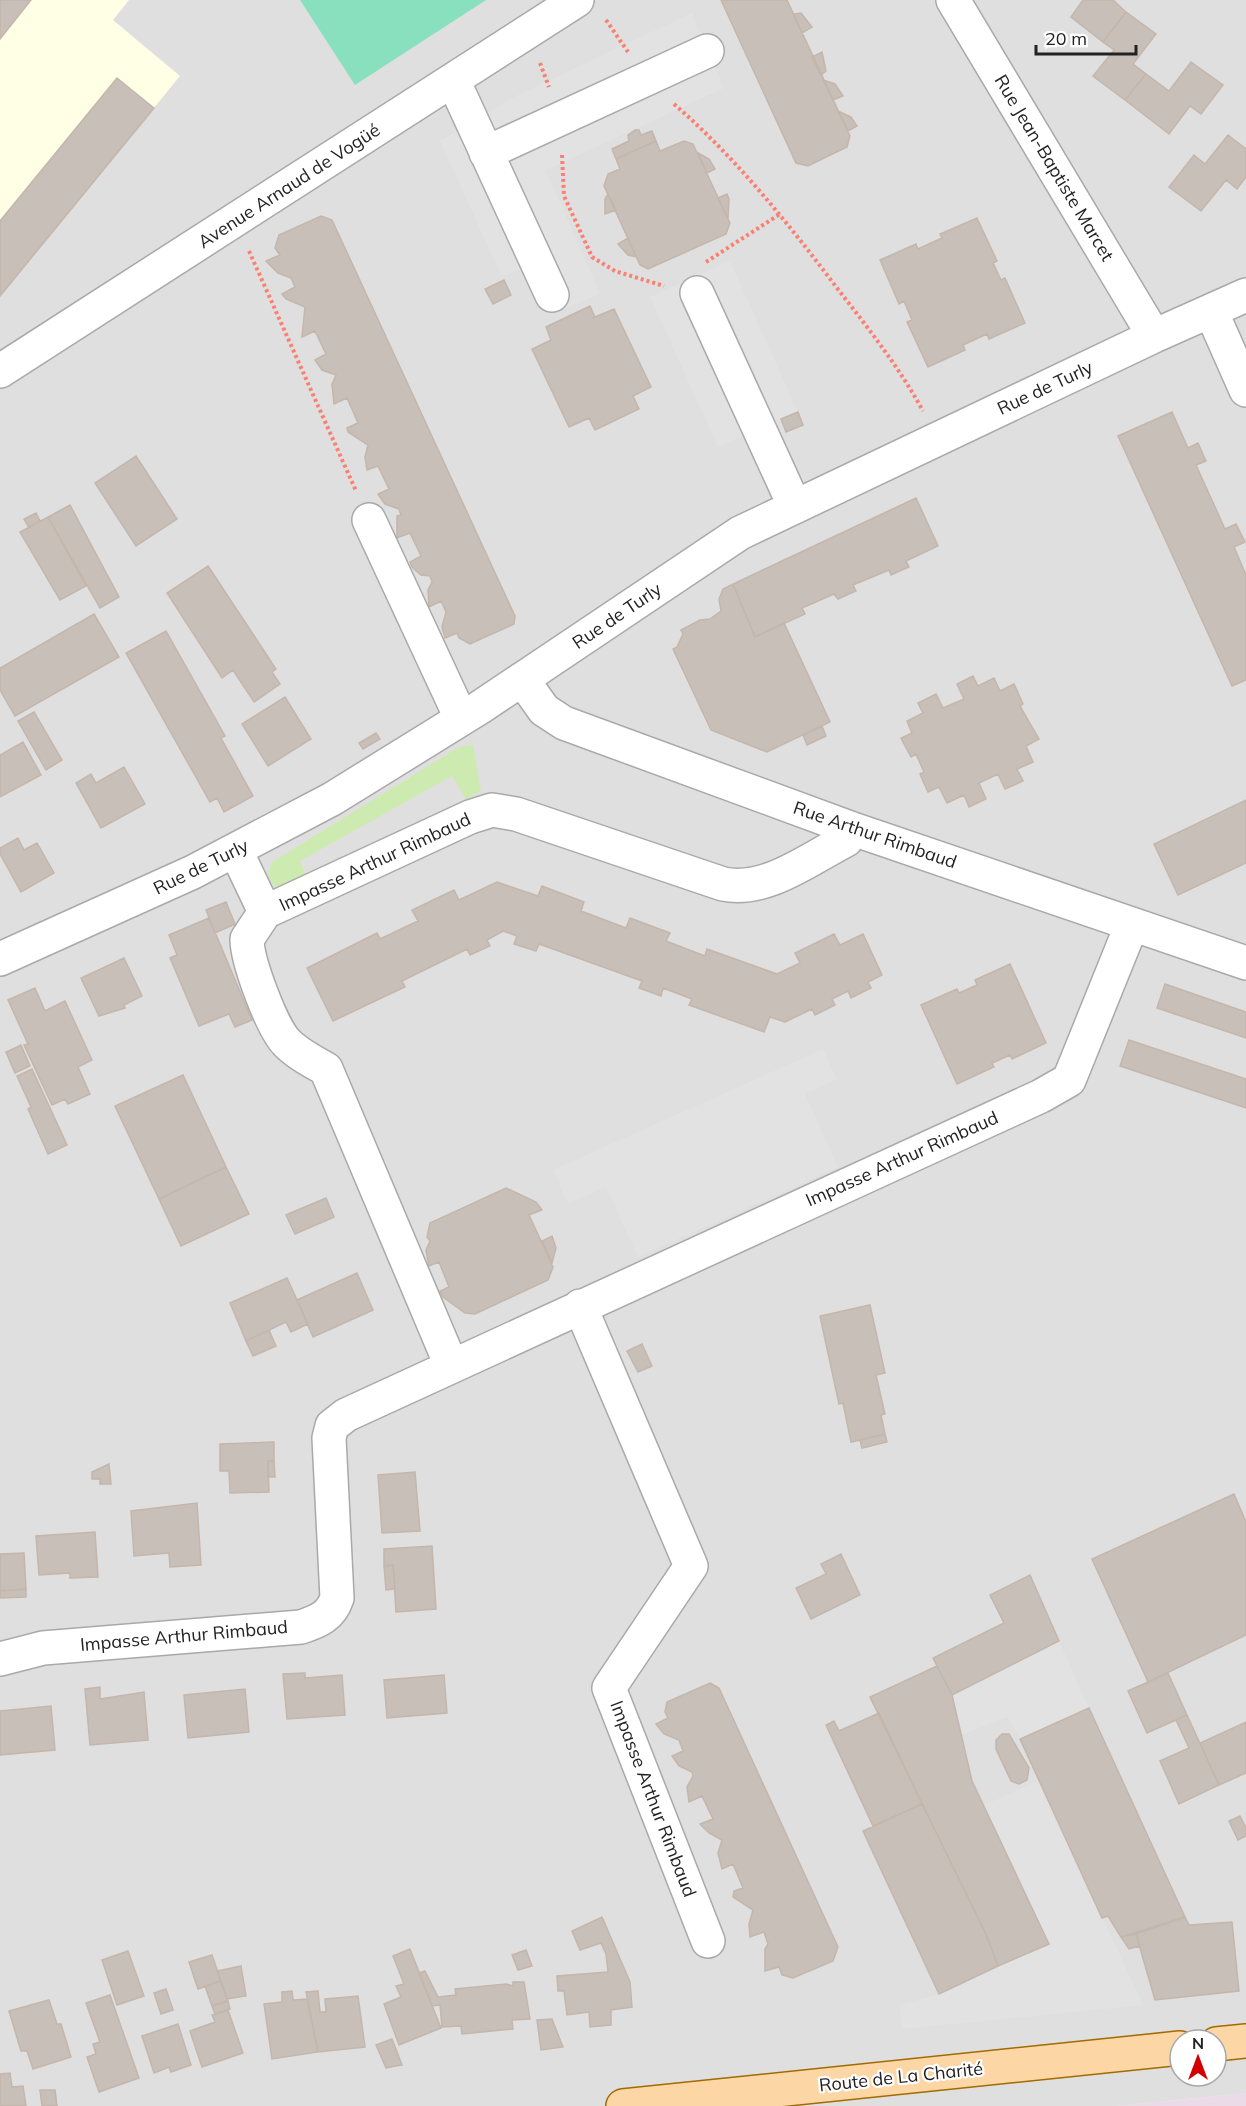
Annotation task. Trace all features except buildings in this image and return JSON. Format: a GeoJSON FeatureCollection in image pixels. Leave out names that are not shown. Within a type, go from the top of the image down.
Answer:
{"type":"FeatureCollection","features":[{"type":"Feature","properties":{"kind":"main road"},"geometry":{"type":"LineString","coordinates":[[1228,2043],[1246,2041]]}},
{"type":"Feature","properties":{"kind":"main road","name":"Route de La Charité"},"geometry":{"type":"LineString","coordinates":[[623,2106],[1168,2049]]}},
{"type":"Feature","properties":{"kind":"street","name":"Rue Jean-Baptiste Marcet"},"geometry":{"type":"LineString","coordinates":[[952,0],[1154,336]]}},
{"type":"Feature","properties":{"kind":"street","name":"Avenue Arnaud de Vogüé"},"geometry":{"type":"LineString","coordinates":[[0,371],[453,80],[588,11]]}},
{"type":"Feature","properties":{"kind":"street"},"geometry":{"type":"LineString","coordinates":[[486,153],[706,51]]}},
{"type":"Feature","properties":{"kind":"street"},"geometry":{"type":"LineString","coordinates":[[453,80],[552,295]]}},
{"type":"Feature","properties":{"kind":"street"},"geometry":{"type":"LineString","coordinates":[[697,293],[795,507]]}},
{"type":"Feature","properties":{"kind":"street","name":"Rue de Turly"},"geometry":{"type":"LineString","coordinates":[[0,959],[236,851],[332,799],[522,680],[740,533],[1154,336],[1246,295]]}},
{"type":"Feature","properties":{"kind":"street"},"geometry":{"type":"LineString","coordinates":[[1211,311],[1246,390]]}},
{"type":"Feature","properties":{"kind":"street"},"geometry":{"type":"LineString","coordinates":[[369,520],[461,718]]}},
{"type":"Feature","properties":{"kind":"street","name":"Rue Arthur Rimbaud"},"geometry":{"type":"LineString","coordinates":[[522,680],[544,710],[564,723],[850,828],[1246,963]]}},
{"type":"Feature","properties":{"kind":"street","name":"Impasse Arthur Rimbaud"},"geometry":{"type":"LineString","coordinates":[[451,1365],[326,1069],[303,1056],[285,1041],[253,975],[247,939],[265,912],[470,817],[492,810],[516,814],[723,884],[741,888],[760,884],[846,840],[850,828]]}},
{"type":"Feature","properties":{"kind":"street","name":"Impasse Arthur Rimbaud"},"geometry":{"type":"LineString","coordinates":[[236,851],[265,912]]}},
{"type":"Feature","properties":{"kind":"street","name":"Impasse Arthur Rimbaud"},"geometry":{"type":"LineString","coordinates":[[0,1659],[43,1648],[301,1627],[318,1621],[332,1611],[336,1598],[328,1438],[332,1426],[346,1415],[451,1365],[1041,1096],[1069,1080],[1132,924]]}},
{"type":"Feature","properties":{"kind":"street","name":"Impasse Arthur Rimbaud"},"geometry":{"type":"LineString","coordinates":[[580,1306],[691,1566],[609,1688],[708,1941]]}},
{"type":"Feature","properties":{"kind":"path"},"geometry":{"type":"LineString","coordinates":[[588,11],[607,19],[645,79],[709,134],[780,214],[903,374],[927,418]]}},
{"type":"Feature","properties":{"kind":"path"},"geometry":{"type":"LineString","coordinates":[[537,54],[561,118],[564,196],[592,258],[615,271],[644,282],[697,293],[701,290],[704,264],[780,214]]}},
{"type":"Feature","properties":{"kind":"path"},"geometry":{"type":"LineString","coordinates":[[235,220],[369,520]]}},
{"type":"Feature","properties":{"kind":"shaded area"},"geometry":{"type":"Polygon","coordinates":[[[0,0],[1246,0],[1246,2093],[1116,2106],[0,2106],[0,0]]]}},
{"type":"Feature","properties":{"kind":"shaded area"},"geometry":{"type":"Polygon","coordinates":[[[0,0],[129,0],[113,20],[180,76],[0,296],[0,0]]]}},
{"type":"Feature","properties":{"kind":"shaded area"},"geometry":{"type":"Polygon","coordinates":[[[692,13],[724,88],[546,170],[600,294],[548,315],[526,267],[502,277],[440,141],[516,96],[692,13]]]}},
{"type":"Feature","properties":{"kind":"shaded area"},"geometry":{"type":"Polygon","coordinates":[[[730,261],[798,412],[718,447],[650,297],[730,261]]]}},
{"type":"Feature","properties":{"kind":"shaded area"},"geometry":{"type":"Polygon","coordinates":[[[823,1049],[837,1079],[805,1094],[838,1167],[638,1257],[606,1187],[568,1204],[553,1170],[823,1049]]]}},
{"type":"Feature","properties":{"kind":"shaded area"},"geometry":{"type":"Polygon","coordinates":[[[1059,1641],[1089,1708],[1020,1739],[1007,1717],[961,1735],[952,1695],[1059,1641]]]}},
{"type":"Feature","properties":{"kind":"shaded area"},"geometry":{"type":"Polygon","coordinates":[[[1039,1780],[1143,2005],[902,2029],[900,2005],[939,1994],[1049,1944],[983,1806],[1039,1780]]]}},
{"type":"Feature","properties":{"kind":"shaded area"},"geometry":{"type":"Polygon","coordinates":[[[1246,2093],[1246,2106],[1116,2106],[1246,2093]]]}},
{"type":"Feature","properties":{"kind":"green space"},"geometry":{"type":"Polygon","coordinates":[[[300,0],[486,0],[355,85],[300,0]]]}},
{"type":"Feature","properties":{"kind":"green space"},"geometry":{"type":"Polygon","coordinates":[[[473,745],[481,791],[466,799],[452,776],[300,861],[308,882],[279,888],[272,884],[268,873],[272,862],[459,747],[473,745]]]}}]}
